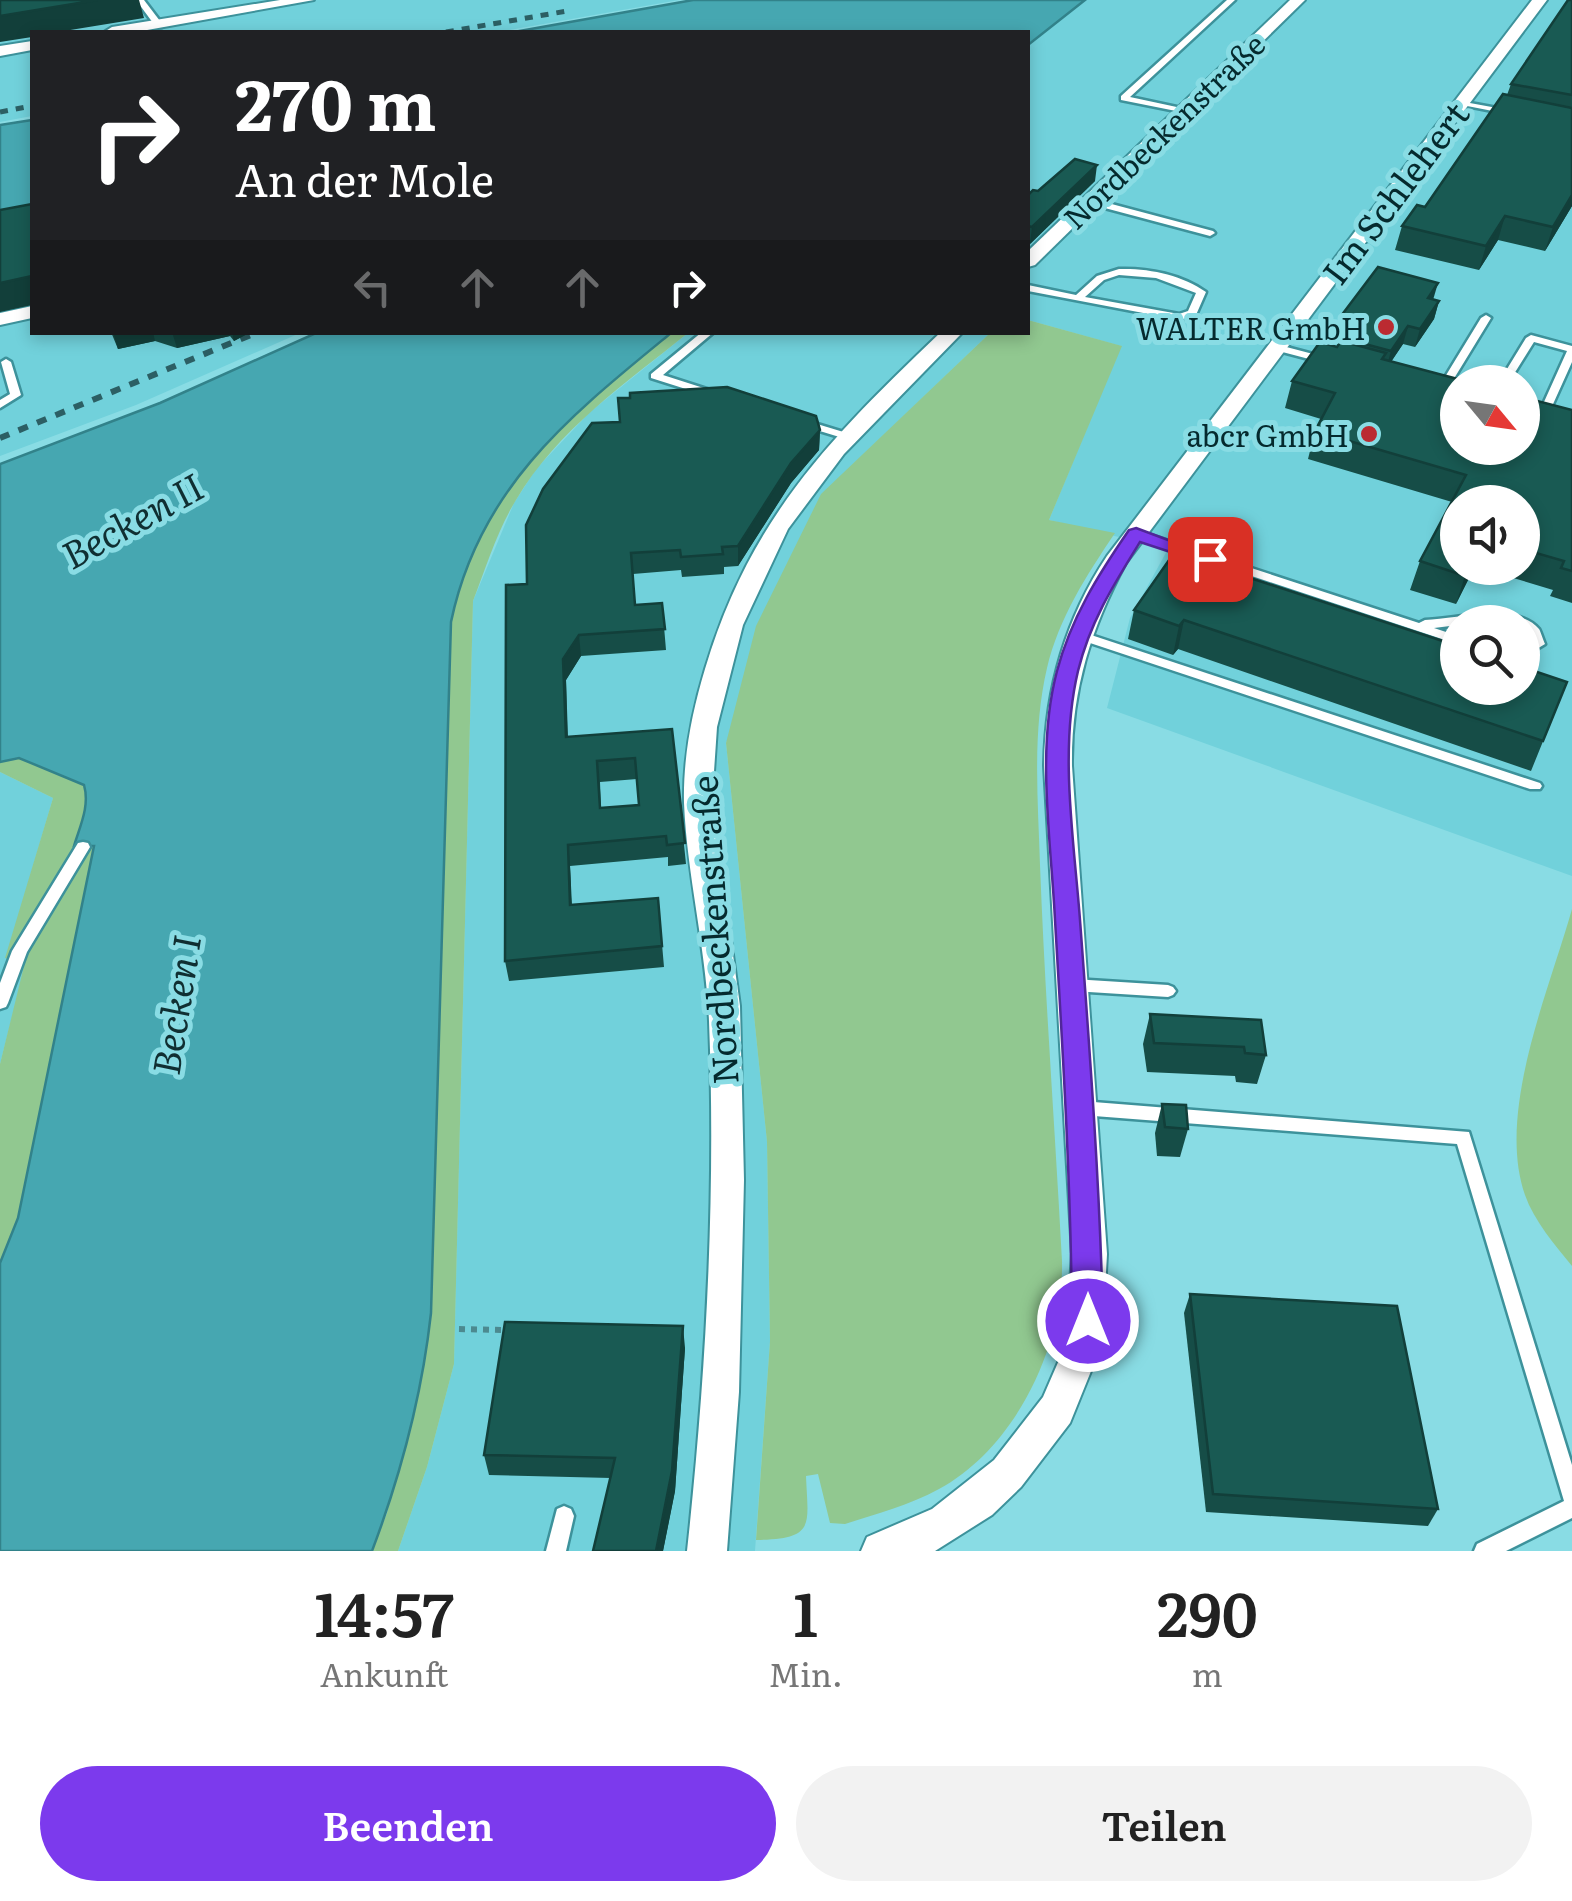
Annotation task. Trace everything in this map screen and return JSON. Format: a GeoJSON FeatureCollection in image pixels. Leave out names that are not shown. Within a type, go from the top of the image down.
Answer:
{"type":"FeatureCollection","features":[{"type":"Feature","properties":{"kind":"street"},"geometry":{"type":"LineString","coordinates":[[124,30],[307,0]]}},
{"type":"Feature","properties":{"kind":"street","name":"Nordbeckenstraße"},"geometry":{"type":"LineString","coordinates":[[1030,259],[1179,110],[1298,0]]}},
{"type":"Feature","properties":{"kind":"street","name":"Im Schlehert"},"geometry":{"type":"LineString","coordinates":[[895,1550],[961,1512],[1006,1478],[1046,1426],[1074,1377],[1088,1321],[1059,725],[1067,672],[1087,610],[1136,534],[1540,0]]}},
{"type":"Feature","properties":{"kind":"street"},"geometry":{"type":"LineString","coordinates":[[0,51],[30,46]]}},
{"type":"Feature","properties":{"kind":"street"},"geometry":{"type":"LineString","coordinates":[[0,320],[30,312]]}},
{"type":"Feature","properties":{"kind":"street","name":"Nordbeckenstraße"},"geometry":{"type":"LineString","coordinates":[[707,1551],[717,1459],[727,1202],[724,1006],[698,771],[728,625],[758,558],[804,485],[846,436],[950,335]]}},
{"type":"Feature","properties":{"kind":"lane"},"geometry":{"type":"LineString","coordinates":[[140,0],[160,24]]}},
{"type":"Feature","properties":{"kind":"lane"},"geometry":{"type":"LineString","coordinates":[[1179,110],[1124,98],[1231,0]]}},
{"type":"Feature","properties":{"kind":"lane"},"geometry":{"type":"LineString","coordinates":[[1462,102],[1514,113]]}},
{"type":"Feature","properties":{"kind":"lane"},"geometry":{"type":"LineString","coordinates":[[1089,202],[1210,233]]}},
{"type":"Feature","properties":{"kind":"lane"},"geometry":{"type":"LineString","coordinates":[[1030,288],[1078,298],[1180,317],[1192,313],[1201,292],[1187,284],[1129,272],[1105,274],[1078,298]]}},
{"type":"Feature","properties":{"kind":"lane"},"geometry":{"type":"LineString","coordinates":[[1458,365],[1486,318]]}},
{"type":"Feature","properties":{"kind":"lane"},"geometry":{"type":"LineString","coordinates":[[705,335],[655,376],[734,401]]}},
{"type":"Feature","properties":{"kind":"lane"},"geometry":{"type":"LineString","coordinates":[[1514,365],[1531,338],[1572,350],[1540,402]]}},
{"type":"Feature","properties":{"kind":"lane"},"geometry":{"type":"LineString","coordinates":[[0,346],[16,395],[0,405]]}},
{"type":"Feature","properties":{"kind":"lane"},"geometry":{"type":"LineString","coordinates":[[1275,347],[1349,366]]}},
{"type":"Feature","properties":{"kind":"lane"},"geometry":{"type":"LineString","coordinates":[[1423,386],[1440,390]]}},
{"type":"Feature","properties":{"kind":"lane"},"geometry":{"type":"LineString","coordinates":[[1533,413],[1558,416],[1533,413]]}},
{"type":"Feature","properties":{"kind":"lane"},"geometry":{"type":"LineString","coordinates":[[790,418],[846,436]]}},
{"type":"Feature","properties":{"kind":"lane"},"geometry":{"type":"LineString","coordinates":[[1136,534],[1440,634]]}},
{"type":"Feature","properties":{"kind":"lane"},"geometry":{"type":"LineString","coordinates":[[1395,620],[1440,623]]}},
{"type":"Feature","properties":{"kind":"lane"},"geometry":{"type":"LineString","coordinates":[[1079,635],[1535,786]]}},
{"type":"Feature","properties":{"kind":"lane"},"geometry":{"type":"LineString","coordinates":[[0,1003],[20,951],[83,847]]}},
{"type":"Feature","properties":{"kind":"lane"},"geometry":{"type":"LineString","coordinates":[[1072,985],[1168,990]]}},
{"type":"Feature","properties":{"kind":"lane"},"geometry":{"type":"LineString","coordinates":[[1080,1108],[1463,1136],[1572,1497]]}},
{"type":"Feature","properties":{"kind":"lane"},"geometry":{"type":"LineString","coordinates":[[1484,1551],[1572,1508]]}},
{"type":"Feature","properties":{"kind":"lane"},"geometry":{"type":"LineString","coordinates":[[556,1551],[564,1516]]}},
{"type":"Feature","properties":{"kind":"path"},"geometry":{"type":"LineString","coordinates":[[458,1330],[510,1330]]}},
{"type":"Feature","properties":{"kind":"shaded area"},"geometry":{"type":"Polygon","coordinates":[[[0,0],[679,0],[509,30],[30,30],[30,116],[0,122],[0,0]]]}},
{"type":"Feature","properties":{"kind":"shaded area"},"geometry":{"type":"Polygon","coordinates":[[[1085,0],[1572,0],[1572,876],[1107,708],[1130,618],[1168,549],[1049,520],[1121,346],[1030,321],[1030,43],[1085,0]]]}},
{"type":"Feature","properties":{"kind":"shaded area"},"geometry":{"type":"Polygon","coordinates":[[[30,211],[30,335],[295,335],[136,405],[0,456],[0,217],[30,211]]]}},
{"type":"Feature","properties":{"kind":"shaded area"},"geometry":{"type":"Polygon","coordinates":[[[686,335],[988,335],[821,495],[726,743],[767,1142],[770,1341],[755,1551],[398,1551],[427,1467],[454,1364],[473,601],[514,503],[536,469],[590,412],[686,335]]]}},
{"type":"Feature","properties":{"kind":"shaded area"},"geometry":{"type":"Polygon","coordinates":[[[0,772],[53,798],[6,958],[26,962],[0,1064],[0,772]]]}},
{"type":"Feature","properties":{"kind":"green space"},"geometry":{"type":"Polygon","coordinates":[[[1030,321],[1122,346],[1049,520],[1115,533],[1066,615],[1047,668],[1039,717],[1040,865],[1062,1261],[1054,1326],[1044,1359],[1012,1421],[991,1447],[939,1489],[845,1524],[830,1523],[818,1474],[806,1476],[804,1526],[789,1537],[756,1540],[770,1341],[767,1142],[726,743],[756,626],[821,494],[988,335],[1030,335],[1030,321]]]}},
{"type":"Feature","properties":{"kind":"green space"},"geometry":{"type":"Polygon","coordinates":[[[669,335],[685,335],[617,389],[551,451],[503,524],[473,601],[454,1364],[427,1467],[398,1551],[372,1551],[387,1513],[431,1313],[451,622],[464,574],[506,493],[564,425],[669,335]]]}},
{"type":"Feature","properties":{"kind":"green space"},"geometry":{"type":"Polygon","coordinates":[[[19,758],[84,785],[85,808],[74,845],[94,845],[18,1218],[0,1263],[0,1064],[25,962],[5,958],[53,798],[0,772],[0,762],[19,758]]]}},
{"type":"Feature","properties":{"kind":"green space"},"geometry":{"type":"Polygon","coordinates":[[[1572,909],[1572,1266],[1539,1223],[1525,1195],[1518,1162],[1517,1127],[1529,1052],[1572,909]]]}},
{"type":"Feature","properties":{"kind":"water"},"geometry":{"type":"Polygon","coordinates":[[[693,0],[1085,0],[1030,43],[1030,30],[525,30],[693,0]]]}},
{"type":"Feature","properties":{"kind":"water"},"geometry":{"type":"Polygon","coordinates":[[[30,120],[30,207],[0,213],[0,125],[30,120]]]}},
{"type":"Feature","properties":{"kind":"water"},"geometry":{"type":"Polygon","coordinates":[[[312,335],[669,335],[565,425],[507,493],[483,531],[464,574],[451,622],[431,1313],[409,1434],[372,1551],[0,1551],[0,1263],[18,1218],[94,846],[74,846],[85,808],[84,785],[19,758],[0,762],[0,464],[160,403],[312,335]]]}},
{"type":"Feature","properties":{"kind":"building"},"geometry":{"type":"Polygon","coordinates":[[[0,0],[97,0],[0,16],[0,0]]]}},
{"type":"Feature","properties":{"kind":"building"},"geometry":{"type":"Polygon","coordinates":[[[1568,0],[1572,0],[1572,95],[1511,84],[1568,0]]]}},
{"type":"Feature","properties":{"kind":"building"},"geometry":{"type":"Polygon","coordinates":[[[1503,94],[1572,108],[1572,195],[1553,227],[1505,216],[1486,246],[1402,226],[1417,205],[1425,207],[1503,94]]]}},
{"type":"Feature","properties":{"kind":"building"},"geometry":{"type":"Polygon","coordinates":[[[1075,159],[1097,165],[1032,227],[1030,193],[1038,191],[1075,159]]]}},
{"type":"Feature","properties":{"kind":"building"},"geometry":{"type":"Polygon","coordinates":[[[30,204],[30,276],[0,283],[0,210],[30,204]]]}},
{"type":"Feature","properties":{"kind":"building","name":"WALTER GmbH"},"geometry":{"type":"Polygon","coordinates":[[[1378,267],[1438,283],[1428,298],[1439,301],[1420,329],[1408,326],[1391,351],[1346,339],[1359,321],[1341,316],[1378,267]]]}},
{"type":"Feature","properties":{"kind":"building"},"geometry":{"type":"Polygon","coordinates":[[[1341,341],[1386,353],[1382,359],[1440,374],[1440,465],[1540,465],[1540,402],[1572,410],[1572,571],[1561,568],[1564,561],[1540,554],[1540,485],[1461,485],[1466,475],[1315,431],[1335,393],[1292,381],[1320,342],[1337,347],[1341,341]]]}},
{"type":"Feature","properties":{"kind":"building"},"geometry":{"type":"Polygon","coordinates":[[[727,387],[816,416],[820,430],[791,463],[738,546],[722,547],[723,554],[681,557],[680,550],[631,553],[635,605],[662,603],[665,629],[579,635],[563,659],[566,737],[672,729],[685,843],[667,845],[666,836],[568,845],[570,905],[658,898],[662,946],[505,961],[506,585],[527,584],[526,525],[543,489],[592,423],[620,422],[618,398],[630,398],[630,393],[727,387]],[[635,758],[597,761],[600,808],[639,805],[635,758]]]}},
{"type":"Feature","properties":{"kind":"building"},"geometry":{"type":"Polygon","coordinates":[[[1440,524],[1440,568],[1420,561],[1440,524]]]}},
{"type":"Feature","properties":{"kind":"building"},"geometry":{"type":"Polygon","coordinates":[[[1174,553],[1440,640],[1440,705],[1540,705],[1540,673],[1567,682],[1543,741],[1184,620],[1179,626],[1134,610],[1174,553]]]}},
{"type":"Feature","properties":{"kind":"building"},"geometry":{"type":"Polygon","coordinates":[[[1150,1014],[1261,1020],[1266,1055],[1245,1053],[1244,1047],[1154,1043],[1150,1014]]]}},
{"type":"Feature","properties":{"kind":"building"},"geometry":{"type":"Polygon","coordinates":[[[1162,1104],[1186,1105],[1188,1129],[1165,1127],[1162,1104]]]}},
{"type":"Feature","properties":{"kind":"building"},"geometry":{"type":"Polygon","coordinates":[[[1190,1294],[1397,1306],[1438,1509],[1213,1494],[1190,1294]]]}},
{"type":"Feature","properties":{"kind":"building"},"geometry":{"type":"Polygon","coordinates":[[[505,1322],[683,1326],[672,1471],[656,1551],[593,1551],[615,1458],[484,1455],[505,1322]]]}},
{"type":"Feature","properties":{"kind":"railway"},"geometry":{"type":"LineString","coordinates":[[458,30],[567,11]]}},
{"type":"Feature","properties":{"kind":"railway"},"geometry":{"type":"LineString","coordinates":[[0,112],[30,106]]}},
{"type":"Feature","properties":{"kind":"railway"},"geometry":{"type":"LineString","coordinates":[[0,438],[251,335]]}},
{"type":"Feature","properties":{"kind":"place","name":"WALTER GmbH"},"geometry":{"type":"Point","coordinates":[1386,327]}},
{"type":"Feature","properties":{"kind":"place","name":"abcr GmbH"},"geometry":{"type":"Point","coordinates":[1369,434]}},
{"type":"Feature","properties":{"kind":"route"},"geometry":{"type":"LineString","coordinates":[[1088,1321],[1086,1196],[1060,794],[1059,725],[1067,672],[1087,610],[1115,561],[1136,534],[1210,559]]}},
{"type":"Feature","properties":{"kind":"water label","name":"Becken II"},"geometry":{"type":"Point","coordinates":[131,519]}},
{"type":"Feature","properties":{"kind":"water label","name":"Becken I"},"geometry":{"type":"Point","coordinates":[174,1005]}}]}
